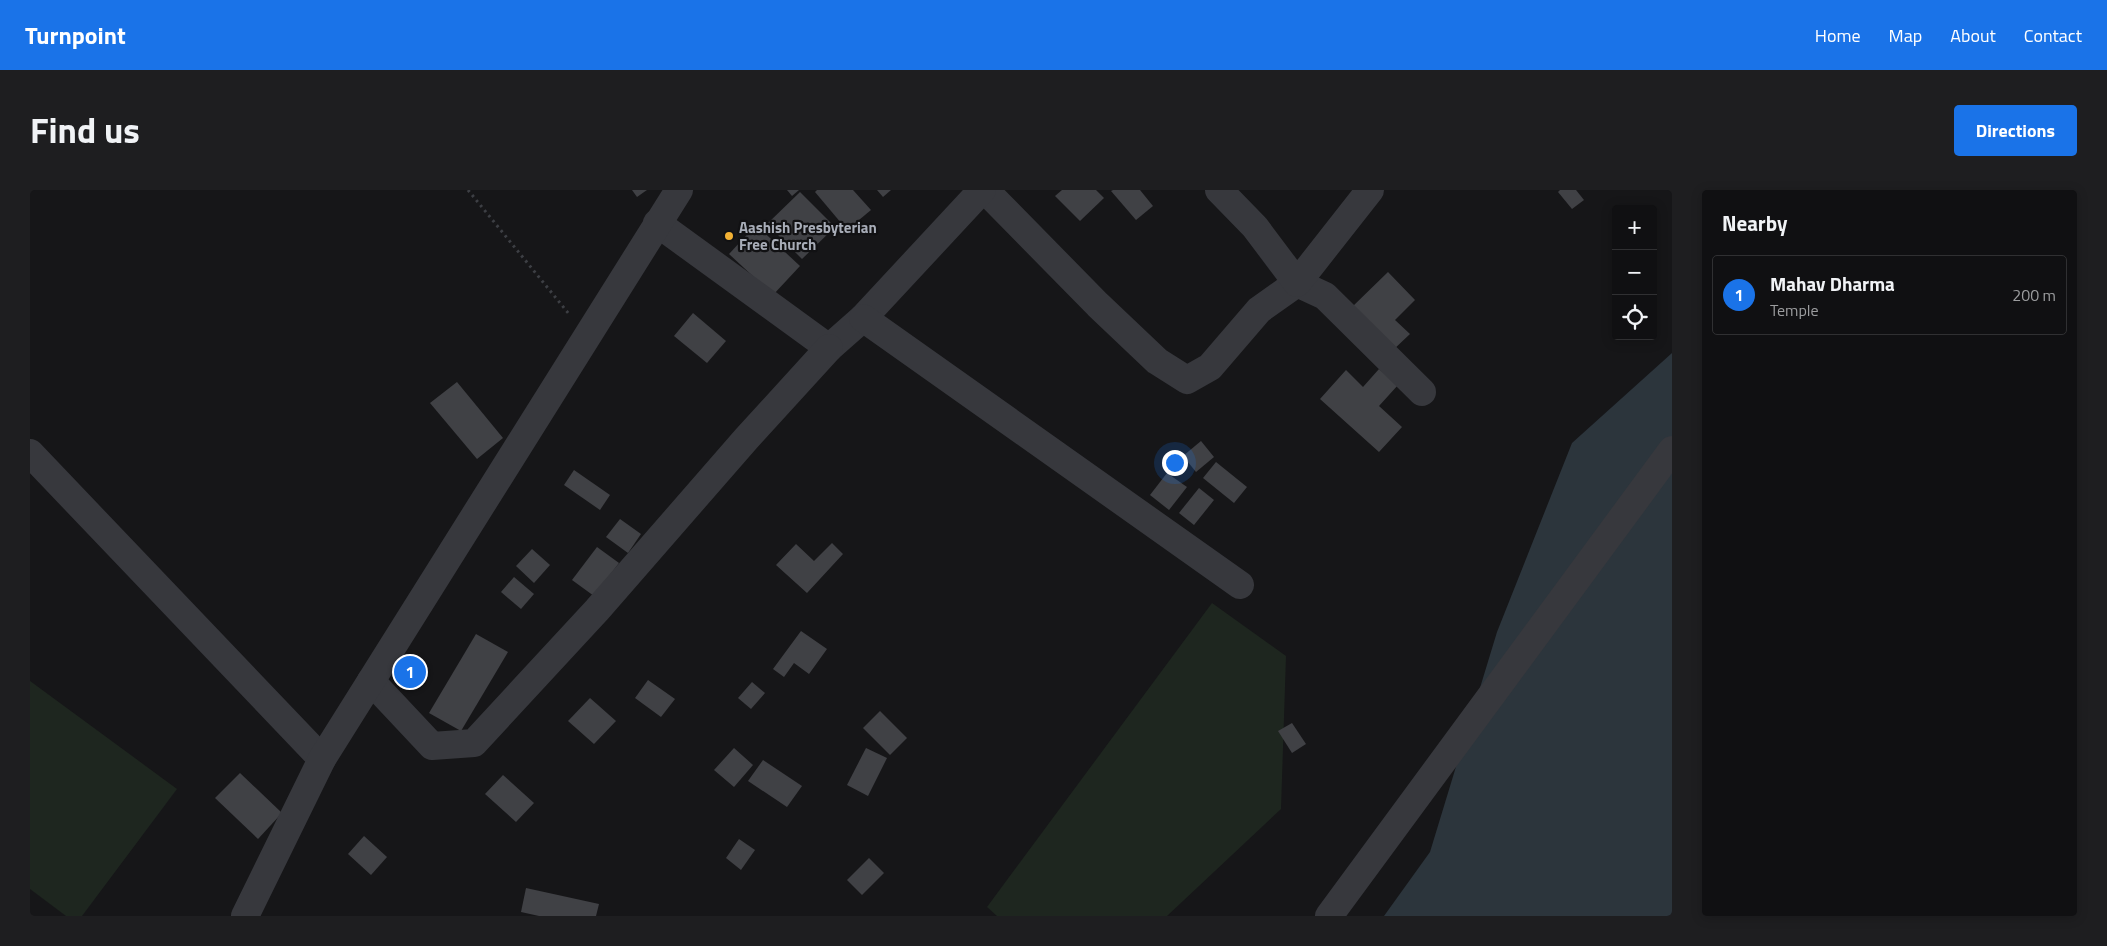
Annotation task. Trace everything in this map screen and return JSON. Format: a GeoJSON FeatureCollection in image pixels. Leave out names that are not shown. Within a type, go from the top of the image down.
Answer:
{"type":"FeatureCollection","features":[{"type":"Feature","properties":{"kind":"street"},"geometry":{"type":"LineString","coordinates":[[244,916],[322,759],[678,190]]}},
{"type":"Feature","properties":{"kind":"street"},"geometry":{"type":"LineString","coordinates":[[372,681],[432,746],[474,743],[597,610],[746,439],[829,348],[864,318],[983,190],[1156,361],[1187,380],[1210,367],[1259,310],[1297,283],[1370,190]]}},
{"type":"Feature","properties":{"kind":"street"},"geometry":{"type":"LineString","coordinates":[[1220,190],[1255,227],[1297,283],[1325,296],[1422,392]]}},
{"type":"Feature","properties":{"kind":"street"},"geometry":{"type":"LineString","coordinates":[[657,223],[829,348]]}},
{"type":"Feature","properties":{"kind":"street"},"geometry":{"type":"LineString","coordinates":[[864,318],[1240,585]]}},
{"type":"Feature","properties":{"kind":"street"},"geometry":{"type":"LineString","coordinates":[[1329,916],[1672,450]]}},
{"type":"Feature","properties":{"kind":"street"},"geometry":{"type":"LineString","coordinates":[[30,453],[322,759]]}},
{"type":"Feature","properties":{"kind":"path"},"geometry":{"type":"LineString","coordinates":[[468,190],[556,301],[588,334]]}},
{"type":"Feature","properties":{"kind":"shaded area"},"geometry":{"type":"Polygon","coordinates":[[[1672,353],[1672,916],[1384,916],[1430,852],[1497,632],[1572,443],[1672,353]]]}},
{"type":"Feature","properties":{"kind":"shaded area"},"geometry":{"type":"Polygon","coordinates":[[[1212,603],[1286,656],[1281,809],[1167,916],[997,916],[987,907],[1212,603]]]}},
{"type":"Feature","properties":{"kind":"shaded area"},"geometry":{"type":"Polygon","coordinates":[[[30,681],[177,789],[82,916],[66,916],[30,889],[30,681]]]}},
{"type":"Feature","properties":{"kind":"building"},"geometry":{"type":"Polygon","coordinates":[[[632,190],[647,190],[637,197],[632,190]]]}},
{"type":"Feature","properties":{"kind":"building"},"geometry":{"type":"Polygon","coordinates":[[[787,190],[799,190],[792,196],[787,190]]]}},
{"type":"Feature","properties":{"kind":"building"},"geometry":{"type":"Polygon","coordinates":[[[817,190],[853,190],[871,210],[847,230],[815,192],[817,190]]]}},
{"type":"Feature","properties":{"kind":"building"},"geometry":{"type":"Polygon","coordinates":[[[877,190],[891,190],[883,197],[877,190]]]}},
{"type":"Feature","properties":{"kind":"building"},"geometry":{"type":"Polygon","coordinates":[[[1062,190],[1096,190],[1104,198],[1080,221],[1055,196],[1062,190]]]}},
{"type":"Feature","properties":{"kind":"building"},"geometry":{"type":"Polygon","coordinates":[[[1140,190],[1153,206],[1136,220],[1111,191],[1140,190]]]}},
{"type":"Feature","properties":{"kind":"building"},"geometry":{"type":"Polygon","coordinates":[[[1560,190],[1576,190],[1584,200],[1572,209],[1558,192],[1560,190]]]}},
{"type":"Feature","properties":{"kind":"building"},"geometry":{"type":"Polygon","coordinates":[[[800,192],[835,227],[802,259],[767,224],[800,192]]]}},
{"type":"Feature","properties":{"kind":"building"},"geometry":{"type":"Polygon","coordinates":[[[756,225],[800,266],[773,295],[729,254],[756,225]]]}},
{"type":"Feature","properties":{"kind":"building"},"geometry":{"type":"Polygon","coordinates":[[[1388,272],[1415,300],[1395,320],[1410,334],[1392,351],[1351,308],[1388,272]]]}},
{"type":"Feature","properties":{"kind":"building"},"geometry":{"type":"Polygon","coordinates":[[[693,313],[726,341],[707,363],[674,336],[693,313]]]}},
{"type":"Feature","properties":{"kind":"building"},"geometry":{"type":"Polygon","coordinates":[[[1379,369],[1398,385],[1379,406],[1402,427],[1379,452],[1320,399],[1346,370],[1363,387],[1379,369]]]}},
{"type":"Feature","properties":{"kind":"building"},"geometry":{"type":"Polygon","coordinates":[[[457,382],[503,438],[477,459],[430,403],[457,382]]]}},
{"type":"Feature","properties":{"kind":"building"},"geometry":{"type":"Polygon","coordinates":[[[1201,441],[1214,457],[1196,472],[1183,456],[1201,441]]]}},
{"type":"Feature","properties":{"kind":"building"},"geometry":{"type":"Polygon","coordinates":[[[1216,462],[1247,487],[1234,503],[1203,478],[1216,462]]]}},
{"type":"Feature","properties":{"kind":"building"},"geometry":{"type":"Polygon","coordinates":[[[574,470],[610,495],[600,510],[564,485],[574,470]]]}},
{"type":"Feature","properties":{"kind":"building"},"geometry":{"type":"Polygon","coordinates":[[[1167,473],[1187,487],[1169,510],[1150,495],[1167,473]]]}},
{"type":"Feature","properties":{"kind":"building"},"geometry":{"type":"Polygon","coordinates":[[[1199,488],[1214,500],[1194,525],[1179,513],[1199,488]]]}},
{"type":"Feature","properties":{"kind":"building"},"geometry":{"type":"Polygon","coordinates":[[[620,519],[641,534],[628,553],[606,537],[620,519]]]}},
{"type":"Feature","properties":{"kind":"building"},"geometry":{"type":"Polygon","coordinates":[[[832,543],[843,554],[807,593],[776,565],[796,544],[814,561],[832,543]]]}},
{"type":"Feature","properties":{"kind":"building"},"geometry":{"type":"Polygon","coordinates":[[[597,547],[619,563],[594,596],[572,580],[597,547]]]}},
{"type":"Feature","properties":{"kind":"building"},"geometry":{"type":"Polygon","coordinates":[[[532,549],[550,565],[534,583],[516,566],[532,549]]]}},
{"type":"Feature","properties":{"kind":"building"},"geometry":{"type":"Polygon","coordinates":[[[514,577],[534,594],[521,609],[501,592],[514,577]]]}},
{"type":"Feature","properties":{"kind":"building"},"geometry":{"type":"Polygon","coordinates":[[[801,631],[827,649],[809,674],[794,663],[784,677],[773,669],[801,631]]]}},
{"type":"Feature","properties":{"kind":"building"},"geometry":{"type":"Polygon","coordinates":[[[476,634],[508,652],[461,731],[429,713],[476,634]]]}},
{"type":"Feature","properties":{"kind":"building"},"geometry":{"type":"Polygon","coordinates":[[[648,680],[675,699],[661,717],[635,698],[648,680]]]}},
{"type":"Feature","properties":{"kind":"building"},"geometry":{"type":"Polygon","coordinates":[[[752,682],[765,693],[751,709],[738,698],[752,682]]]}},
{"type":"Feature","properties":{"kind":"building"},"geometry":{"type":"Polygon","coordinates":[[[590,698],[616,721],[594,744],[568,721],[590,698]]]}},
{"type":"Feature","properties":{"kind":"building"},"geometry":{"type":"Polygon","coordinates":[[[880,711],[907,738],[890,755],[863,728],[880,711]]]}},
{"type":"Feature","properties":{"kind":"building"},"geometry":{"type":"Polygon","coordinates":[[[1292,723],[1306,744],[1292,753],[1278,731],[1292,723]]]}},
{"type":"Feature","properties":{"kind":"building"},"geometry":{"type":"Polygon","coordinates":[[[734,748],[753,765],[734,787],[714,770],[734,748]]]}},
{"type":"Feature","properties":{"kind":"building"},"geometry":{"type":"Polygon","coordinates":[[[866,748],[887,758],[868,796],[847,785],[866,748]]]}},
{"type":"Feature","properties":{"kind":"building"},"geometry":{"type":"Polygon","coordinates":[[[763,760],[802,786],[787,807],[748,781],[763,760]]]}},
{"type":"Feature","properties":{"kind":"building"},"geometry":{"type":"Polygon","coordinates":[[[240,773],[282,813],[258,839],[215,798],[240,773]]]}},
{"type":"Feature","properties":{"kind":"building"},"geometry":{"type":"Polygon","coordinates":[[[503,775],[534,803],[516,822],[485,794],[503,775]]]}},
{"type":"Feature","properties":{"kind":"building"},"geometry":{"type":"Polygon","coordinates":[[[364,836],[387,857],[371,875],[348,854],[364,836]]]}},
{"type":"Feature","properties":{"kind":"building"},"geometry":{"type":"Polygon","coordinates":[[[739,839],[755,850],[741,870],[726,858],[739,839]]]}},
{"type":"Feature","properties":{"kind":"building"},"geometry":{"type":"Polygon","coordinates":[[[869,858],[884,873],[862,895],[847,880],[869,858]]]}},
{"type":"Feature","properties":{"kind":"building"},"geometry":{"type":"Polygon","coordinates":[[[526,888],[599,904],[596,916],[539,916],[521,912],[526,888]]]}},
{"type":"Feature","properties":{"kind":"place","name":"Aashish Presbyterian Free Church"},"geometry":{"type":"Point","coordinates":[729,236]}},
{"type":"Feature","properties":{"kind":"place","name":"Mahav Dharma"},"geometry":{"type":"Point","coordinates":[410,672]}}]}
